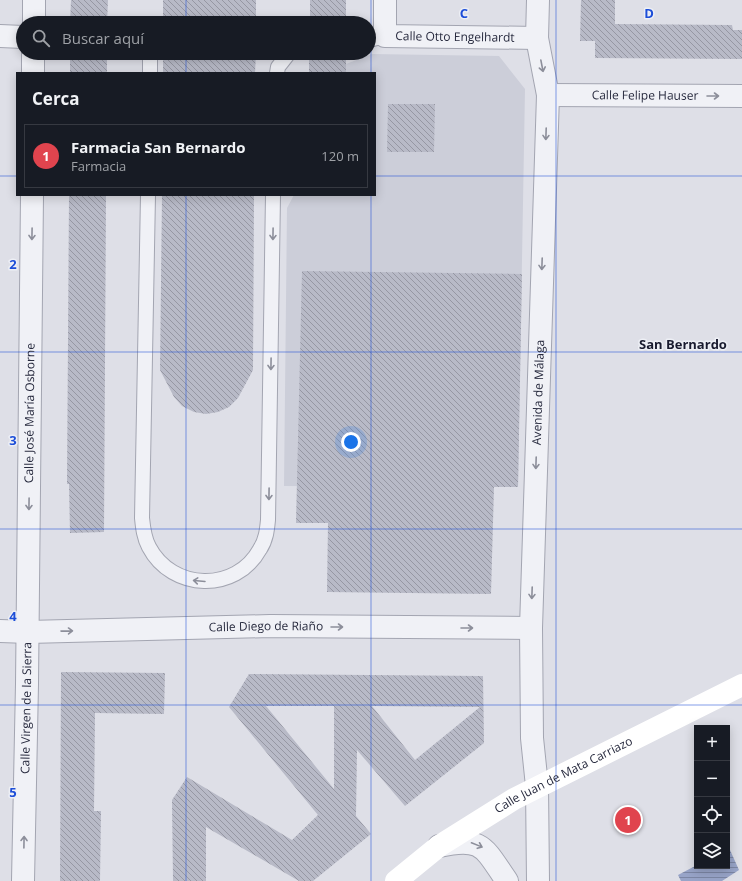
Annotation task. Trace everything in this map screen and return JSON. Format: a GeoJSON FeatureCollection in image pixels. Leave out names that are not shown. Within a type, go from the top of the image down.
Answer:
{"type":"FeatureCollection","features":[{"type":"Feature","properties":{"kind":"main road","name":"Calle Juan de Mata Carriazo"},"geometry":{"type":"LineString","coordinates":[[396,881],[439,846],[484,816],[537,786],[742,685]]}},
{"type":"Feature","properties":{"kind":"street"},"geometry":{"type":"LineString","coordinates":[[34,0],[34,16]]}},
{"type":"Feature","properties":{"kind":"street","name":"Calle Otto Engelhardt"},"geometry":{"type":"LineString","coordinates":[[385,0],[377,38],[537,38]]}},
{"type":"Feature","properties":{"kind":"street","name":"Avenida de Málaga"},"geometry":{"type":"LineString","coordinates":[[538,0],[537,38],[548,95],[531,628],[532,738],[537,786],[538,881]]}},
{"type":"Feature","properties":{"kind":"street"},"geometry":{"type":"LineString","coordinates":[[0,36],[16,37]]}},
{"type":"Feature","properties":{"kind":"street"},"geometry":{"type":"LineString","coordinates":[[33,72],[34,60]]}},
{"type":"Feature","properties":{"kind":"street","name":"Calle Felipe Hauser"},"geometry":{"type":"LineString","coordinates":[[548,95],[742,96]]}},
{"type":"Feature","properties":{"kind":"street","name":"Calle José María Osborne"},"geometry":{"type":"LineString","coordinates":[[28,632],[32,196]]}},
{"type":"Feature","properties":{"kind":"street","name":"Calle Diego de Riaño"},"geometry":{"type":"LineString","coordinates":[[0,631],[28,632],[270,626],[531,628]]}},
{"type":"Feature","properties":{"kind":"street","name":"Calle Virgen de la Sierra"},"geometry":{"type":"LineString","coordinates":[[23,881],[28,632]]}},
{"type":"Feature","properties":{"kind":"street"},"geometry":{"type":"LineString","coordinates":[[439,846],[468,842],[484,848],[507,881]]}},
{"type":"Feature","properties":{"kind":"lane"},"geometry":{"type":"LineString","coordinates":[[150,60],[150,72]]}},
{"type":"Feature","properties":{"kind":"lane"},"geometry":{"type":"LineString","coordinates":[[277,72],[278,67],[284,60]]}},
{"type":"Feature","properties":{"kind":"lane"},"geometry":{"type":"LineString","coordinates":[[148,196],[142,518],[144,533],[149,547],[158,560],[169,570],[182,577],[196,581],[212,581],[234,575],[252,561],[261,549],[266,535],[268,520],[271,381],[273,196]]}},
{"type":"Feature","properties":{"kind":"shaded area"},"geometry":{"type":"Polygon","coordinates":[[[376,54],[499,56],[525,89],[518,487],[284,486],[287,208],[293,196],[376,196],[376,72],[346,72],[346,64],[356,60],[376,60],[376,54]]]}},
{"type":"Feature","properties":{"kind":"water"},"geometry":{"type":"Polygon","coordinates":[[[730,850],[739,870],[722,881],[681,881],[678,875],[694,867],[694,869],[730,869],[730,850]]]}},
{"type":"Feature","properties":{"kind":"building"},"geometry":{"type":"Polygon","coordinates":[[[71,0],[108,0],[107,16],[70,16],[71,0]]]}},
{"type":"Feature","properties":{"kind":"building"},"geometry":{"type":"Polygon","coordinates":[[[163,0],[256,0],[256,16],[163,16],[163,0]]]}},
{"type":"Feature","properties":{"kind":"building"},"geometry":{"type":"Polygon","coordinates":[[[310,0],[346,0],[346,16],[310,16],[310,0]]]}},
{"type":"Feature","properties":{"kind":"building"},"geometry":{"type":"Polygon","coordinates":[[[581,0],[615,0],[615,24],[732,25],[733,30],[742,30],[742,59],[595,58],[595,41],[580,41],[581,0]]]}},
{"type":"Feature","properties":{"kind":"building"},"geometry":{"type":"Polygon","coordinates":[[[70,60],[107,60],[107,72],[70,72],[70,60]]]}},
{"type":"Feature","properties":{"kind":"building"},"geometry":{"type":"Polygon","coordinates":[[[163,60],[256,60],[255,72],[163,72],[163,60]]]}},
{"type":"Feature","properties":{"kind":"building"},"geometry":{"type":"Polygon","coordinates":[[[309,60],[346,60],[346,72],[309,72],[309,60]]]}},
{"type":"Feature","properties":{"kind":"building"},"geometry":{"type":"Polygon","coordinates":[[[388,104],[435,104],[434,152],[387,152],[388,104]]]}},
{"type":"Feature","properties":{"kind":"building"},"geometry":{"type":"Polygon","coordinates":[[[69,196],[106,196],[104,532],[70,533],[69,484],[67,484],[69,196]]]}},
{"type":"Feature","properties":{"kind":"building"},"geometry":{"type":"Polygon","coordinates":[[[162,196],[254,196],[253,370],[238,398],[229,407],[218,412],[206,414],[194,412],[182,406],[174,397],[160,370],[162,196]]]}},
{"type":"Feature","properties":{"kind":"building"},"geometry":{"type":"Polygon","coordinates":[[[302,271],[522,274],[518,487],[494,487],[491,594],[327,592],[328,523],[296,523],[302,271]]]}},
{"type":"Feature","properties":{"kind":"building"},"geometry":{"type":"Polygon","coordinates":[[[61,672],[165,673],[164,714],[95,713],[94,811],[101,811],[100,881],[60,881],[61,672]]]}},
{"type":"Feature","properties":{"kind":"building"},"geometry":{"type":"Polygon","coordinates":[[[249,674],[483,676],[484,743],[405,806],[357,750],[356,816],[371,834],[313,881],[299,881],[206,827],[206,881],[173,881],[172,800],[187,777],[292,840],[318,815],[229,707],[249,674]],[[266,706],[334,789],[334,706],[266,706]],[[372,706],[415,760],[480,707],[372,706]]]}},
{"type":"Feature","properties":{"kind":"place","name":"Farmacia San Bernardo"},"geometry":{"type":"Point","coordinates":[628,820]}},
{"type":"Feature","properties":{"kind":"district","name":"San Bernardo"},"geometry":{"type":"Point","coordinates":[683,344]}}]}
